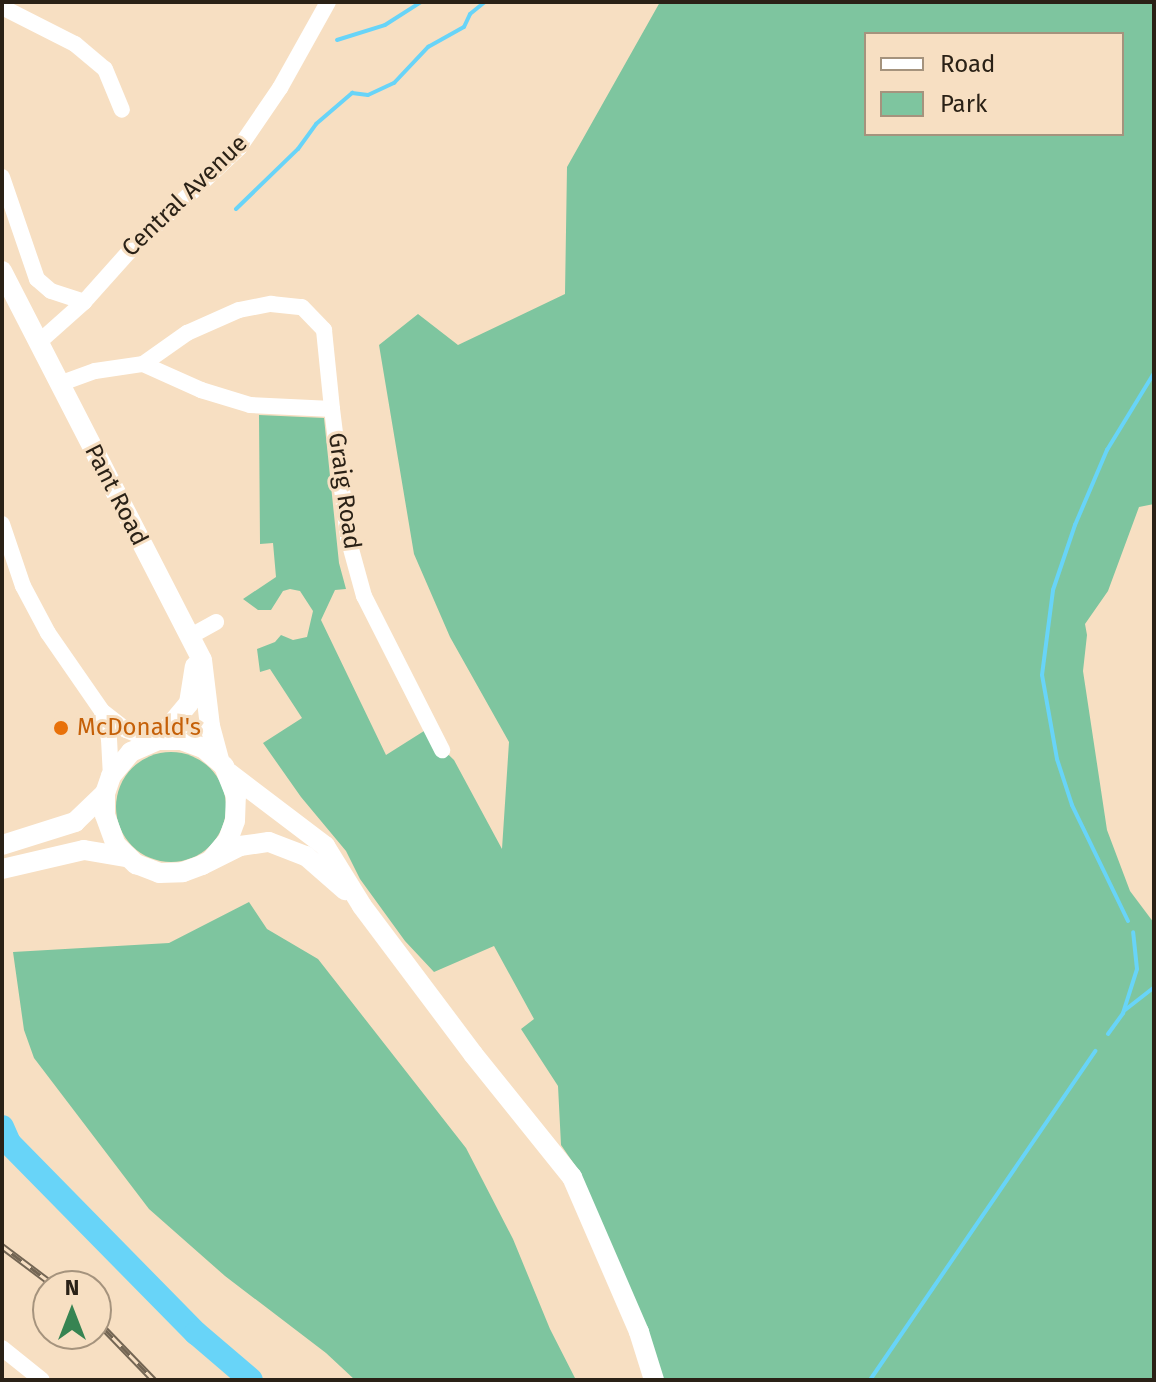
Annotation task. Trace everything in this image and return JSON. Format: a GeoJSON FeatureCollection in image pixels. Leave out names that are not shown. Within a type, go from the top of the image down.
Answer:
{"type":"FeatureCollection","features":[{"type":"Feature","properties":{"kind":"main road","name":"Pant Road"},"geometry":{"type":"LineString","coordinates":[[2,271],[205,666],[208,715],[224,766]]}},
{"type":"Feature","properties":{"kind":"main road","name":"Pant Road"},"geometry":{"type":"LineString","coordinates":[[155,741],[189,703],[195,681],[192,642]]}},
{"type":"Feature","properties":{"kind":"main road"},"geometry":{"type":"LineString","coordinates":[[6,844],[75,822],[131,752],[155,741],[193,743],[320,841],[362,906],[473,1054],[572,1177],[639,1332],[654,1380]]}},
{"type":"Feature","properties":{"kind":"main road"},"geometry":{"type":"LineString","coordinates":[[212,859],[228,840],[235,821],[236,796],[224,766]]}},
{"type":"Feature","properties":{"kind":"main road"},"geometry":{"type":"LineString","coordinates":[[108,784],[106,824],[126,857]]}},
{"type":"Feature","properties":{"kind":"main road"},"geometry":{"type":"LineString","coordinates":[[10,867],[84,850],[126,857],[147,870],[171,874],[193,870],[250,843],[279,843],[306,856],[362,906]]}},
{"type":"Feature","properties":{"kind":"street","name":"Central Avenue"},"geometry":{"type":"LineString","coordinates":[[38,343],[84,302],[135,245],[239,148],[280,88],[328,2]]}},
{"type":"Feature","properties":{"kind":"street"},"geometry":{"type":"LineString","coordinates":[[2,7],[75,44],[105,69],[122,110]]}},
{"type":"Feature","properties":{"kind":"street"},"geometry":{"type":"LineString","coordinates":[[2,177],[37,279],[51,291],[84,302]]}},
{"type":"Feature","properties":{"kind":"street"},"geometry":{"type":"LineString","coordinates":[[59,384],[95,371],[143,364],[187,333],[239,310],[271,304],[302,307],[324,330],[332,409]]}},
{"type":"Feature","properties":{"kind":"street","name":"Graig Road"},"geometry":{"type":"LineString","coordinates":[[143,364],[201,390],[250,405],[332,409],[348,538],[364,596],[442,750]]}},
{"type":"Feature","properties":{"kind":"street"},"geometry":{"type":"LineString","coordinates":[[2,524],[23,586],[48,633],[102,711],[126,730],[155,741]]}},
{"type":"Feature","properties":{"kind":"street"},"geometry":{"type":"LineString","coordinates":[[192,642],[216,622]]}},
{"type":"Feature","properties":{"kind":"street"},"geometry":{"type":"LineString","coordinates":[[102,711],[109,739],[108,784]]}},
{"type":"Feature","properties":{"kind":"street"},"geometry":{"type":"LineString","coordinates":[[2,1348],[42,1380]]}},
{"type":"Feature","properties":{"kind":"green space"},"geometry":{"type":"Polygon","coordinates":[[[660,2],[1154,2],[1154,504],[1139,507],[1108,591],[1085,624],[1087,635],[1083,671],[1107,830],[1130,891],[1154,923],[1154,1380],[657,1380],[581,1174],[561,1145],[558,1086],[521,1029],[534,1019],[494,946],[434,972],[405,941],[360,879],[346,851],[301,797],[263,743],[302,718],[270,669],[260,672],[257,649],[275,642],[281,635],[293,640],[307,637],[313,611],[300,591],[290,589],[283,591],[271,610],[258,610],[243,599],[276,577],[273,543],[260,544],[259,415],[324,418],[339,563],[346,589],[335,590],[321,620],[386,755],[424,731],[454,760],[502,849],[509,742],[450,637],[414,554],[379,345],[418,314],[458,345],[565,294],[567,167],[660,2]]]}},
{"type":"Feature","properties":{"kind":"green space"},"geometry":{"type":"Polygon","coordinates":[[[171,752],[192,756],[210,768],[222,786],[226,807],[222,828],[210,846],[192,858],[171,862],[150,858],[132,846],[120,828],[116,807],[120,786],[132,768],[150,756],[171,752]]]}},
{"type":"Feature","properties":{"kind":"green space"},"geometry":{"type":"Polygon","coordinates":[[[249,902],[267,929],[318,959],[466,1148],[513,1239],[550,1329],[576,1380],[355,1380],[326,1353],[225,1276],[149,1209],[34,1058],[24,1030],[13,952],[169,943],[249,902]]]}},
{"type":"Feature","properties":{"kind":"waterway"},"geometry":{"type":"LineString","coordinates":[[337,40],[385,25],[421,2]]}},
{"type":"Feature","properties":{"kind":"waterway"},"geometry":{"type":"LineString","coordinates":[[236,209],[298,149],[316,124],[352,93],[368,95],[394,83],[428,47],[464,27],[470,14],[485,2]]}},
{"type":"Feature","properties":{"kind":"waterway"},"geometry":{"type":"LineString","coordinates":[[1128,921],[1072,805],[1057,759],[1042,675],[1053,590],[1075,525],[1107,450],[1154,373]]}},
{"type":"Feature","properties":{"kind":"waterway"},"geometry":{"type":"LineString","coordinates":[[1108,1034],[1123,1013],[1137,969],[1133,932]]}},
{"type":"Feature","properties":{"kind":"waterway"},"geometry":{"type":"LineString","coordinates":[[1125,1010],[1154,987]]}},
{"type":"Feature","properties":{"kind":"waterway"},"geometry":{"type":"LineString","coordinates":[[870,1380],[1095,1051]]}},
{"type":"Feature","properties":{"kind":"waterway"},"geometry":{"type":"LineString","coordinates":[[2,1127],[9,1143],[196,1333],[251,1380]]}},
{"type":"Feature","properties":{"kind":"railway"},"geometry":{"type":"LineString","coordinates":[[2,1246],[34,1270]]}},
{"type":"Feature","properties":{"kind":"railway"},"geometry":{"type":"LineString","coordinates":[[112,1337],[154,1380]]}},
{"type":"Feature","properties":{"kind":"place","name":"McDonald's"},"geometry":{"type":"Point","coordinates":[61,728]}}]}
